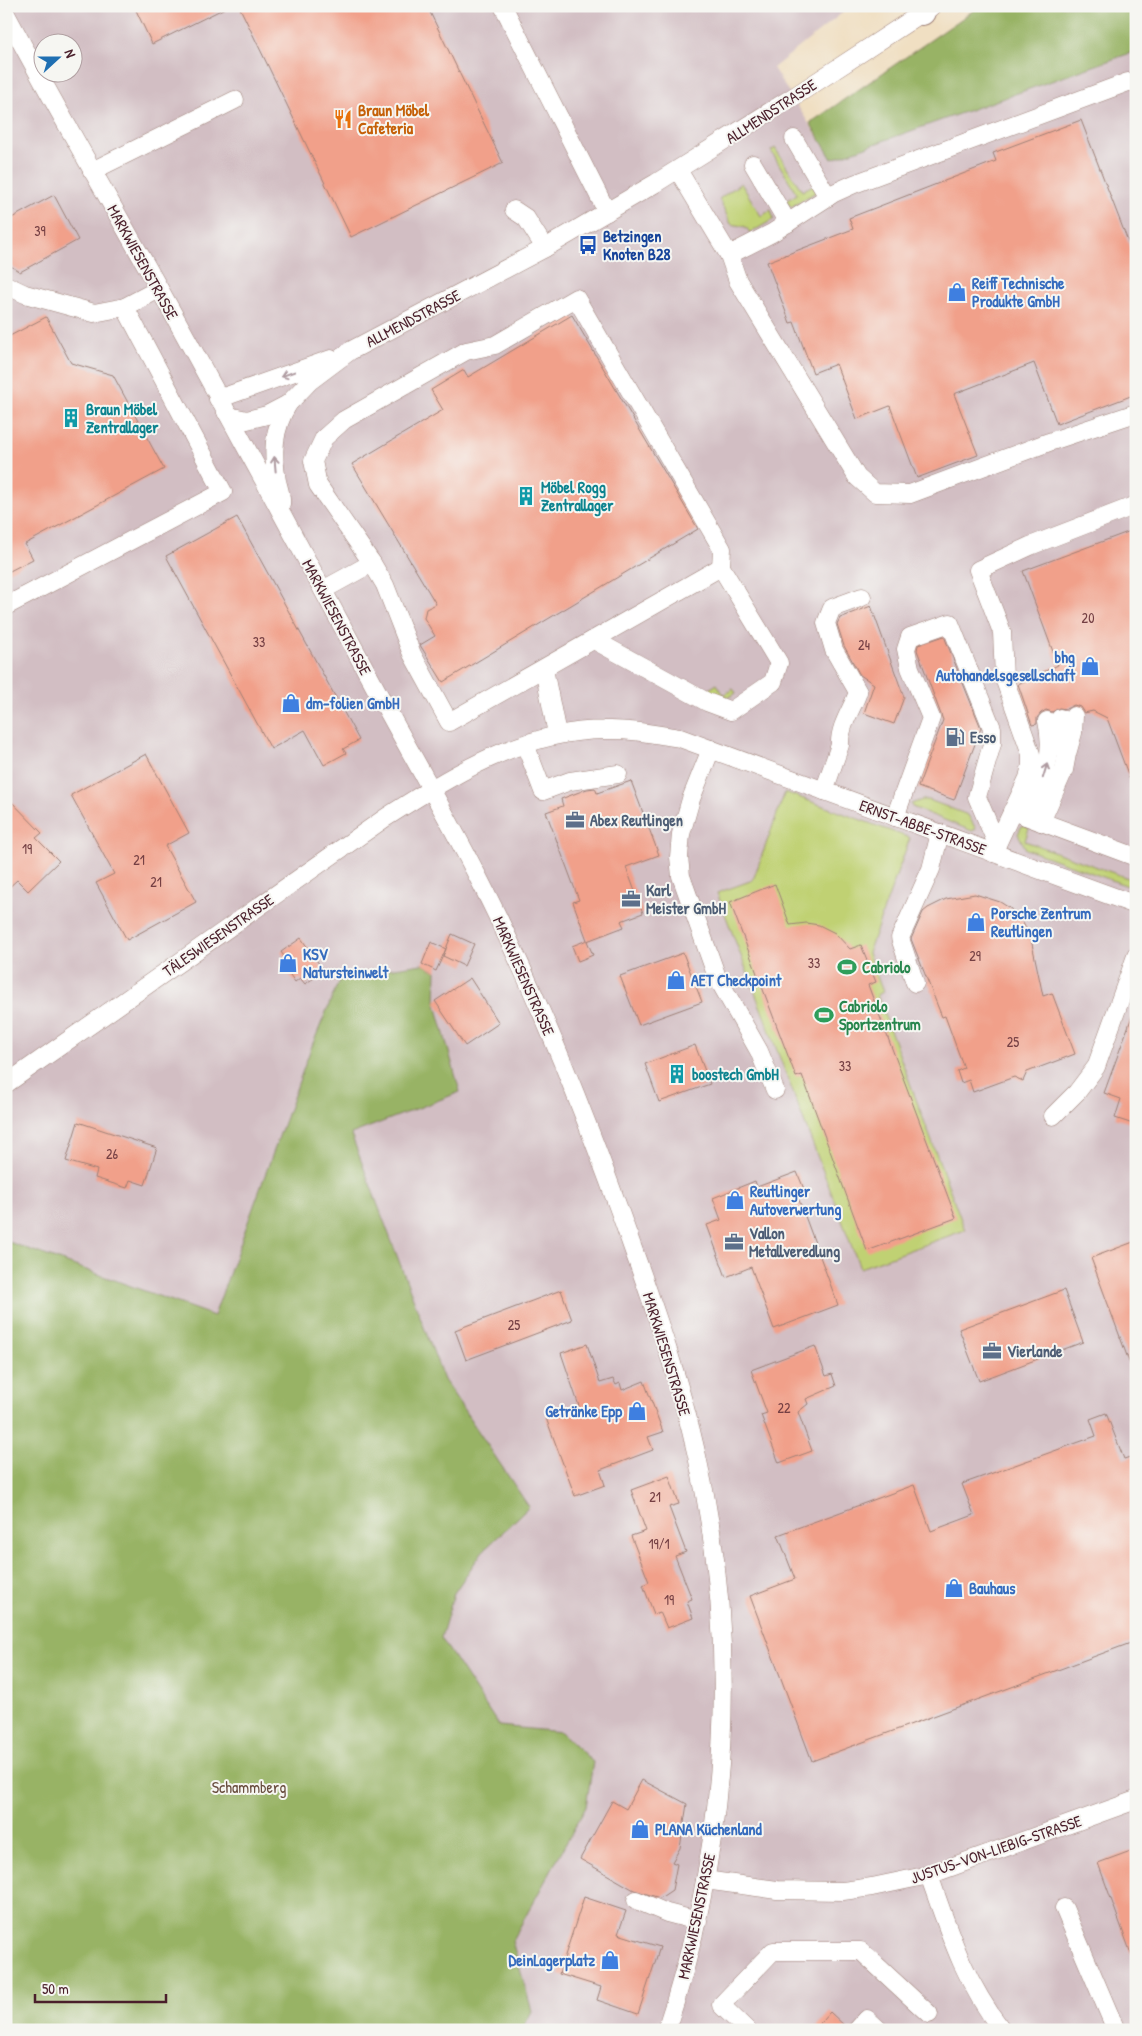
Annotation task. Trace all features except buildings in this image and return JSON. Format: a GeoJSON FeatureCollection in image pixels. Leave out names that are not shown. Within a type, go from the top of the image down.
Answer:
{"type":"FeatureCollection","features":[{"type":"Feature","properties":{"kind":"street"},"geometry":{"type":"LineString","coordinates":[[503,6],[607,212]]}},
{"type":"Feature","properties":{"kind":"street","name":"ALLMENDSTRASSE"},"geometry":{"type":"LineString","coordinates":[[350,351],[310,381],[288,404],[268,414],[246,420],[233,417],[222,405],[350,351],[545,248],[678,170],[798,94],[925,8]]}},
{"type":"Feature","properties":{"kind":"street","name":"MARKWIESENSTRASSE"},"geometry":{"type":"LineString","coordinates":[[6,14],[159,289],[490,900],[551,1036],[586,1121],[668,1351],[696,1452],[715,1560],[724,1694],[720,1781],[698,1922],[686,1968],[666,2030]]}},
{"type":"Feature","properties":{"kind":"street"},"geometry":{"type":"LineString","coordinates":[[729,255],[772,234],[828,197],[854,184],[1128,82],[1136,82]]}},
{"type":"Feature","properties":{"kind":"street"},"geometry":{"type":"LineString","coordinates":[[92,171],[235,100]]}},
{"type":"Feature","properties":{"kind":"street"},"geometry":{"type":"LineString","coordinates":[[794,139],[828,197]]}},
{"type":"Feature","properties":{"kind":"street"},"geometry":{"type":"LineString","coordinates":[[753,164],[788,223]]}},
{"type":"Feature","properties":{"kind":"street"},"geometry":{"type":"LineString","coordinates":[[678,170],[729,255],[738,281],[825,426],[857,477],[875,493],[910,494],[1049,442],[1136,413]]}},
{"type":"Feature","properties":{"kind":"street"},"geometry":{"type":"LineString","coordinates":[[514,210],[526,218],[545,248]]}},
{"type":"Feature","properties":{"kind":"street"},"geometry":{"type":"LineString","coordinates":[[6,285],[25,294],[94,314],[125,307],[159,289]]}},
{"type":"Feature","properties":{"kind":"street"},"geometry":{"type":"LineString","coordinates":[[594,640],[706,702],[731,711],[773,682],[779,663],[721,567],[722,549],[576,298],[494,345],[466,351],[344,420],[324,438],[313,461],[318,485],[385,585],[412,654],[449,722],[721,567]]}},
{"type":"Feature","properties":{"kind":"street"},"geometry":{"type":"LineString","coordinates":[[6,606],[223,492],[125,307]]}},
{"type":"Feature","properties":{"kind":"street"},"geometry":{"type":"LineString","coordinates":[[280,512],[281,498],[275,465],[274,444],[281,415],[288,404]]}},
{"type":"Feature","properties":{"kind":"street"},"geometry":{"type":"LineString","coordinates":[[1027,816],[1031,754],[1004,678],[1002,632],[978,570],[1030,546],[1136,505]]}},
{"type":"Feature","properties":{"kind":"street"},"geometry":{"type":"LineString","coordinates":[[323,590],[372,563]]}},
{"type":"Feature","properties":{"kind":"street"},"geometry":{"type":"LineString","coordinates":[[824,791],[840,745],[839,738],[849,709],[854,703],[858,692],[834,650],[826,623],[832,608],[862,597]]}},
{"type":"Feature","properties":{"kind":"street"},"geometry":{"type":"LineString","coordinates":[[896,817],[931,718],[910,668],[906,649],[910,637],[950,623],[992,728],[992,744],[977,797],[995,849],[1027,816],[1064,770],[1067,754],[1060,718],[1045,774],[1027,816]]}},
{"type":"Feature","properties":{"kind":"street"},"geometry":{"type":"LineString","coordinates":[[544,668],[557,734]]}},
{"type":"Feature","properties":{"kind":"street","name":"ERNST-ABBE-STRASSE"},"geometry":{"type":"LineString","coordinates":[[431,789],[471,766],[557,734],[604,730],[640,732],[680,738],[940,833],[995,849],[1136,905]]}},
{"type":"Feature","properties":{"kind":"street"},"geometry":{"type":"LineString","coordinates":[[526,744],[543,792],[570,781],[618,774]]}},
{"type":"Feature","properties":{"kind":"street"},"geometry":{"type":"LineString","coordinates":[[711,749],[691,800],[681,834],[679,856],[681,876],[717,978],[758,1051],[775,1090]]}},
{"type":"Feature","properties":{"kind":"street","name":"TÄLESWIESENSTRASSE"},"geometry":{"type":"LineString","coordinates":[[6,1084],[385,818],[431,789]]}},
{"type":"Feature","properties":{"kind":"street"},"geometry":{"type":"LineString","coordinates":[[1027,816],[1136,858]]}},
{"type":"Feature","properties":{"kind":"street"},"geometry":{"type":"LineString","coordinates":[[915,983],[900,938],[931,869],[940,833]]}},
{"type":"Feature","properties":{"kind":"street"},"geometry":{"type":"LineString","coordinates":[[1053,1116],[1068,1103],[1096,1067],[1136,956]]}},
{"type":"Feature","properties":{"kind":"street","name":"JUSTUS-VON-LIEBIG-STRASSE"},"geometry":{"type":"LineString","coordinates":[[705,1880],[778,1890],[811,1892],[843,1891],[872,1887],[929,1875],[1136,1800]]}},
{"type":"Feature","properties":{"kind":"street"},"geometry":{"type":"LineString","coordinates":[[929,1875],[954,1947],[967,1977],[976,1994],[1002,2030]]}},
{"type":"Feature","properties":{"kind":"street"},"geometry":{"type":"LineString","coordinates":[[636,1900],[667,1913],[698,1922]]}},
{"type":"Feature","properties":{"kind":"street"},"geometry":{"type":"LineString","coordinates":[[1064,1908],[1116,2030]]}},
{"type":"Feature","properties":{"kind":"street"},"geometry":{"type":"LineString","coordinates":[[747,2030],[721,2005],[773,1951],[861,1951],[929,2014]]}},
{"type":"Feature","properties":{"kind":"street"},"geometry":{"type":"LineString","coordinates":[[856,2030],[867,2019],[879,2030]]}},
{"type":"Feature","properties":{"kind":"shaded area"},"geometry":{"type":"Polygon","coordinates":[[[6,6],[851,6],[773,68],[832,159],[1136,51],[1136,2030],[6,2030],[6,6]]]}},
{"type":"Feature","properties":{"kind":"green space"},"geometry":{"type":"Polygon","coordinates":[[[980,6],[1136,6],[1136,51],[832,159],[810,123],[980,6]]]}},
{"type":"Feature","properties":{"kind":"green space"},"geometry":{"type":"Polygon","coordinates":[[[775,148],[802,191],[813,185],[816,192],[791,207],[786,201],[797,194],[771,151],[775,148]]]}},
{"type":"Feature","properties":{"kind":"green space"},"geometry":{"type":"Polygon","coordinates":[[[741,183],[761,216],[771,210],[774,219],[750,233],[746,227],[731,224],[719,199],[741,183]]]}},
{"type":"Feature","properties":{"kind":"green space"},"geometry":{"type":"Polygon","coordinates":[[[717,684],[724,695],[733,689],[736,693],[725,700],[708,694],[706,691],[717,684]]]}},
{"type":"Feature","properties":{"kind":"green space","name":"Cabriolo Sportzentrum"},"geometry":{"type":"Polygon","coordinates":[[[785,792],[910,838],[868,953],[883,992],[877,995],[965,1230],[860,1268],[717,893],[753,880],[785,792]]]}},
{"type":"Feature","properties":{"kind":"green space"},"geometry":{"type":"Polygon","coordinates":[[[922,800],[929,800],[968,815],[976,829],[972,831],[912,807],[911,804],[922,800]]]}},
{"type":"Feature","properties":{"kind":"green space"},"geometry":{"type":"Polygon","coordinates":[[[1021,827],[1029,828],[1025,841],[1136,881],[1136,889],[1026,849],[1018,834],[1021,827]]]}},
{"type":"Feature","properties":{"kind":"green space","name":"Schammberg"},"geometry":{"type":"Polygon","coordinates":[[[422,964],[436,971],[435,1001],[460,1092],[351,1134],[444,1380],[529,1507],[482,1552],[454,1593],[441,1638],[499,1726],[561,1732],[593,1762],[586,1807],[512,1941],[532,2011],[522,2030],[6,2030],[6,1241],[214,1316],[311,1048],[341,976],[422,964]]]}},
{"type":"Feature","properties":{"kind":"place","name":"Braun Möbel Cafeteria"},"geometry":{"type":"Point","coordinates":[343,119]}},
{"type":"Feature","properties":{"kind":"place","name":"Betzingen Knoten B28"},"geometry":{"type":"Point","coordinates":[588,245]}},
{"type":"Feature","properties":{"kind":"place","name":"Reiff Technische Produkte GmbH"},"geometry":{"type":"Point","coordinates":[957,292]}},
{"type":"Feature","properties":{"kind":"place","name":"Braun Möbel Zentrallager"},"geometry":{"type":"Point","coordinates":[71,418]}},
{"type":"Feature","properties":{"kind":"place","name":"Möbel Rogg Zentrallager"},"geometry":{"type":"Point","coordinates":[526,496]}},
{"type":"Feature","properties":{"kind":"place","name":"bhg Autohandelsgesellschaft"},"geometry":{"type":"Point","coordinates":[1090,666]}},
{"type":"Feature","properties":{"kind":"place","name":"dm-folien GmbH"},"geometry":{"type":"Point","coordinates":[291,703]}},
{"type":"Feature","properties":{"kind":"place","name":"Esso"},"geometry":{"type":"Point","coordinates":[955,737]}},
{"type":"Feature","properties":{"kind":"place","name":"Abex Reutlingen"},"geometry":{"type":"Point","coordinates":[575,820]}},
{"type":"Feature","properties":{"kind":"place","name":"Karl Meister GmbH"},"geometry":{"type":"Point","coordinates":[631,899]}},
{"type":"Feature","properties":{"kind":"place","name":"Porsche Zentrum Reutlingen"},"geometry":{"type":"Point","coordinates":[976,922]}},
{"type":"Feature","properties":{"kind":"place","name":"KSV Natursteinwelt"},"geometry":{"type":"Point","coordinates":[288,963]}},
{"type":"Feature","properties":{"kind":"place","name":"Cabriolo"},"geometry":{"type":"Point","coordinates":[847,967]}},
{"type":"Feature","properties":{"kind":"place","name":"AET Checkpoint"},"geometry":{"type":"Point","coordinates":[676,980]}},
{"type":"Feature","properties":{"kind":"place","name":"Cabriolo Sportzentrum"},"geometry":{"type":"Point","coordinates":[824,1015]}},
{"type":"Feature","properties":{"kind":"place","name":"boostech GmbH"},"geometry":{"type":"Point","coordinates":[677,1074]}},
{"type":"Feature","properties":{"kind":"place","name":"Reutlinger Autoverwertung"},"geometry":{"type":"Point","coordinates":[735,1200]}},
{"type":"Feature","properties":{"kind":"place","name":"Vallon Metallveredlung"},"geometry":{"type":"Point","coordinates":[734,1242]}},
{"type":"Feature","properties":{"kind":"place","name":"Vierlande"},"geometry":{"type":"Point","coordinates":[992,1351]}},
{"type":"Feature","properties":{"kind":"place","name":"Getränke Epp"},"geometry":{"type":"Point","coordinates":[637,1411]}},
{"type":"Feature","properties":{"kind":"place","name":"Bauhaus"},"geometry":{"type":"Point","coordinates":[954,1588]}},
{"type":"Feature","properties":{"kind":"place","name":"PLANA Küchenland"},"geometry":{"type":"Point","coordinates":[640,1829]}},
{"type":"Feature","properties":{"kind":"place","name":"DeinLagerplatz"},"geometry":{"type":"Point","coordinates":[610,1960]}}]}
